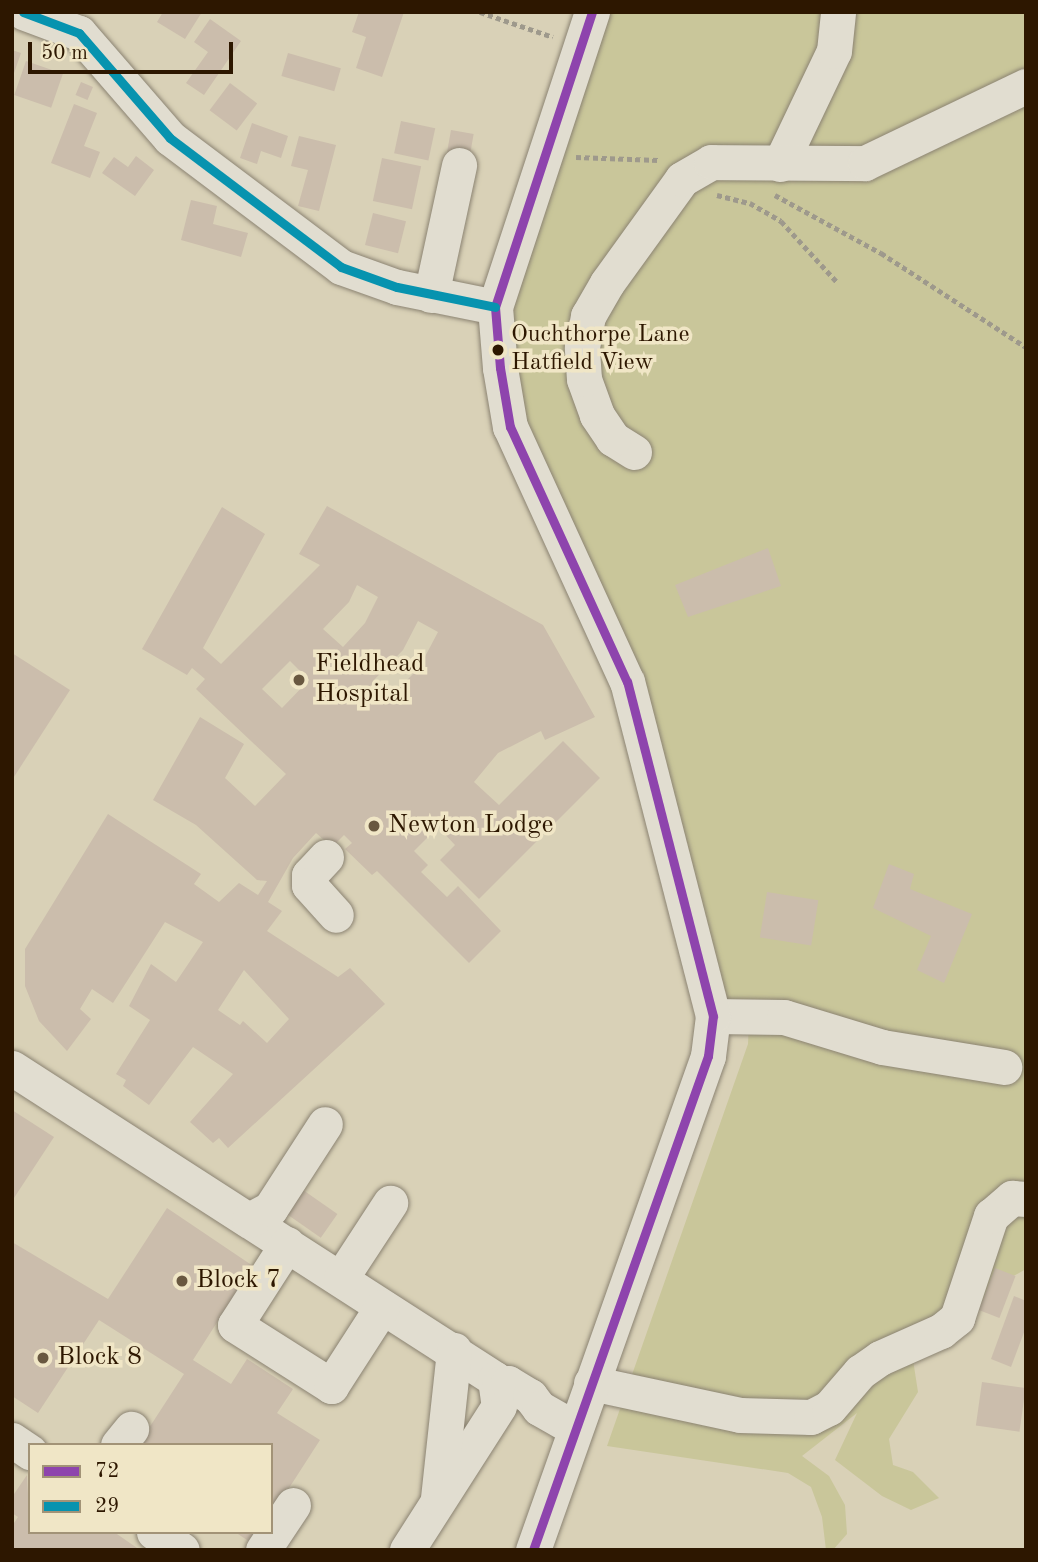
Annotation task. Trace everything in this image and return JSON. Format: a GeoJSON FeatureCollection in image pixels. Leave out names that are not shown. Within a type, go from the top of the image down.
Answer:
{"type":"FeatureCollection","features":[{"type":"Feature","properties":{"kind":"street"},"geometry":{"type":"LineString","coordinates":[[23,12],[79,33],[100,53],[170,138],[341,267],[431,295],[495,307]]}},
{"type":"Feature","properties":{"kind":"street"},"geometry":{"type":"LineString","coordinates":[[533,1550],[708,1056],[713,1016],[627,682],[510,427],[495,307],[544,156],[584,48],[592,12]]}},
{"type":"Feature","properties":{"kind":"street"},"geometry":{"type":"LineString","coordinates":[[776,178],[834,51],[838,12]]}},
{"type":"Feature","properties":{"kind":"street"},"geometry":{"type":"LineString","coordinates":[[634,452],[613,439],[597,415],[584,379],[582,348],[588,316],[668,195],[682,179],[711,162],[776,178],[864,163],[1026,86]]}},
{"type":"Feature","properties":{"kind":"street"},"geometry":{"type":"LineString","coordinates":[[431,295],[435,207],[459,165]]}},
{"type":"Feature","properties":{"kind":"street"},"geometry":{"type":"LineString","coordinates":[[326,857],[309,875],[309,885],[336,915]]}},
{"type":"Feature","properties":{"kind":"street"},"geometry":{"type":"LineString","coordinates":[[713,1016],[784,1017],[882,1046],[1004,1067]]}},
{"type":"Feature","properties":{"kind":"street"},"geometry":{"type":"LineString","coordinates":[[12,1068],[341,1278],[382,1307],[487,1371],[499,1384],[499,1406],[407,1550]]}},
{"type":"Feature","properties":{"kind":"street"},"geometry":{"type":"LineString","coordinates":[[249,1220],[270,1209],[325,1124]]}},
{"type":"Feature","properties":{"kind":"street"},"geometry":{"type":"LineString","coordinates":[[591,1383],[729,1413],[811,1417],[829,1408],[860,1372],[880,1358],[941,1331],[957,1318],[991,1216],[1012,1198],[1026,1199]]}},
{"type":"Feature","properties":{"kind":"street"},"geometry":{"type":"LineString","coordinates":[[341,1278],[390,1203]]}},
{"type":"Feature","properties":{"kind":"street"},"geometry":{"type":"LineString","coordinates":[[287,1244],[235,1325],[331,1386],[382,1307]]}},
{"type":"Feature","properties":{"kind":"street"},"geometry":{"type":"LineString","coordinates":[[437,1505],[454,1350]]}},
{"type":"Feature","properties":{"kind":"street"},"geometry":{"type":"LineString","coordinates":[[499,1384],[508,1383],[530,1396],[539,1408],[574,1428]]}},
{"type":"Feature","properties":{"kind":"street"},"geometry":{"type":"LineString","coordinates":[[12,1440],[28,1451]]}},
{"type":"Feature","properties":{"kind":"street"},"geometry":{"type":"LineString","coordinates":[[262,1550],[293,1505]]}},
{"type":"Feature","properties":{"kind":"street"},"geometry":{"type":"LineString","coordinates":[[158,1534],[182,1550]]}},
{"type":"Feature","properties":{"kind":"path"},"geometry":{"type":"LineString","coordinates":[[480,12],[584,48]]}},
{"type":"Feature","properties":{"kind":"path"},"geometry":{"type":"LineString","coordinates":[[544,156],[711,162]]}},
{"type":"Feature","properties":{"kind":"path"},"geometry":{"type":"LineString","coordinates":[[776,178],[881,253],[1026,346]]}},
{"type":"Feature","properties":{"kind":"path"},"geometry":{"type":"LineString","coordinates":[[668,195],[709,193],[750,203],[780,220],[837,282]]}},
{"type":"Feature","properties":{"kind":"shaded area"},"geometry":{"type":"Polygon","coordinates":[[[592,12],[1026,12],[1026,1269],[994,1287],[959,1333],[911,1347],[918,1392],[889,1439],[893,1465],[913,1472],[939,1498],[911,1510],[882,1496],[835,1460],[857,1413],[802,1456],[829,1476],[845,1505],[847,1534],[833,1550],[826,1550],[822,1517],[811,1487],[788,1473],[607,1446],[748,1044],[749,1019],[713,1016],[664,827],[500,368],[544,156],[592,12]]]}},
{"type":"Feature","properties":{"kind":"building"},"geometry":{"type":"Polygon","coordinates":[[[163,12],[202,12],[185,39],[157,22],[163,12]]]}},
{"type":"Feature","properties":{"kind":"building"},"geometry":{"type":"Polygon","coordinates":[[[359,12],[404,12],[382,77],[356,68],[366,37],[352,32],[359,12]]]}},
{"type":"Feature","properties":{"kind":"building"},"geometry":{"type":"Polygon","coordinates":[[[210,19],[241,41],[204,95],[186,83],[208,52],[194,42],[210,19]]]}},
{"type":"Feature","properties":{"kind":"building"},"geometry":{"type":"Polygon","coordinates":[[[12,50],[21,53],[13,76],[12,76],[12,50]]]}},
{"type":"Feature","properties":{"kind":"building"},"geometry":{"type":"Polygon","coordinates":[[[288,53],[341,68],[334,91],[281,76],[288,53]]]}},
{"type":"Feature","properties":{"kind":"building"},"geometry":{"type":"Polygon","coordinates":[[[26,61],[63,74],[51,108],[14,95],[26,61]]]}},
{"type":"Feature","properties":{"kind":"building"},"geometry":{"type":"Polygon","coordinates":[[[81,82],[93,87],[87,100],[76,95],[81,82]]]}},
{"type":"Feature","properties":{"kind":"building"},"geometry":{"type":"Polygon","coordinates":[[[230,83],[257,103],[237,131],[210,110],[230,83]]]}},
{"type":"Feature","properties":{"kind":"building"},"geometry":{"type":"Polygon","coordinates":[[[74,104],[97,113],[84,146],[100,152],[90,178],[51,163],[74,104]]]}},
{"type":"Feature","properties":{"kind":"building"},"geometry":{"type":"Polygon","coordinates":[[[401,121],[435,128],[428,161],[394,153],[401,121]]]}},
{"type":"Feature","properties":{"kind":"building"},"geometry":{"type":"Polygon","coordinates":[[[252,123],[288,136],[281,158],[261,151],[257,164],[240,158],[252,123]]]}},
{"type":"Feature","properties":{"kind":"building"},"geometry":{"type":"Polygon","coordinates":[[[451,130],[474,134],[469,159],[447,155],[451,130]]]}},
{"type":"Feature","properties":{"kind":"building"},"geometry":{"type":"Polygon","coordinates":[[[299,136],[336,145],[319,211],[298,206],[308,170],[291,166],[299,136]]]}},
{"type":"Feature","properties":{"kind":"building"},"geometry":{"type":"Polygon","coordinates":[[[136,156],[154,170],[135,196],[102,173],[114,157],[128,167],[136,156]]]}},
{"type":"Feature","properties":{"kind":"building"},"geometry":{"type":"Polygon","coordinates":[[[382,158],[421,166],[412,209],[373,201],[382,158]]]}},
{"type":"Feature","properties":{"kind":"building"},"geometry":{"type":"Polygon","coordinates":[[[191,200],[217,206],[213,224],[248,233],[241,257],[181,240],[191,200]]]}},
{"type":"Feature","properties":{"kind":"building"},"geometry":{"type":"Polygon","coordinates":[[[373,213],[406,221],[398,253],[365,245],[373,213]]]}},
{"type":"Feature","properties":{"kind":"building","name":"Newton Lodge"},"geometry":{"type":"Polygon","coordinates":[[[327,506],[543,625],[595,717],[545,740],[541,731],[498,753],[474,782],[499,805],[563,741],[600,778],[479,899],[440,860],[455,845],[438,827],[414,851],[428,865],[421,872],[447,897],[458,886],[501,931],[469,963],[377,871],[372,875],[345,849],[352,843],[344,835],[332,847],[316,833],[293,858],[268,902],[282,911],[267,931],[338,977],[350,968],[385,1004],[228,1148],[219,1138],[213,1143],[190,1122],[233,1074],[193,1047],[149,1105],[123,1086],[126,1080],[116,1074],[150,1020],[129,1006],[151,964],[176,982],[203,942],[165,922],[113,1003],[92,989],[80,1009],[91,1019],[67,1051],[39,1021],[25,986],[25,949],[108,814],[201,874],[194,884],[219,902],[239,883],[258,895],[267,881],[257,880],[196,825],[153,800],[200,717],[244,744],[225,778],[255,806],[286,774],[196,689],[205,679],[192,668],[187,675],[142,649],[222,507],[265,534],[203,648],[221,664],[320,565],[299,554],[327,506]],[[357,585],[349,602],[323,629],[343,647],[365,623],[378,597],[357,585]],[[418,621],[403,650],[373,681],[390,697],[419,668],[438,632],[418,621]],[[290,661],[262,689],[282,708],[309,680],[290,661]],[[244,970],[218,1010],[240,1025],[243,1021],[267,1043],[289,1019],[244,970]]]}},
{"type":"Feature","properties":{"kind":"building"},"geometry":{"type":"Polygon","coordinates":[[[768,548],[781,586],[688,617],[675,585],[768,548]]]}},
{"type":"Feature","properties":{"kind":"building"},"geometry":{"type":"Polygon","coordinates":[[[12,653],[70,690],[12,780],[12,653]]]}},
{"type":"Feature","properties":{"kind":"building"},"geometry":{"type":"Polygon","coordinates":[[[889,864],[914,874],[910,889],[972,914],[944,983],[917,970],[931,936],[873,908],[889,864]]]}},
{"type":"Feature","properties":{"kind":"building"},"geometry":{"type":"Polygon","coordinates":[[[767,892],[818,900],[811,946],[760,937],[767,892]]]}},
{"type":"Feature","properties":{"kind":"building"},"geometry":{"type":"Polygon","coordinates":[[[12,1110],[54,1137],[12,1201],[12,1110]]]}},
{"type":"Feature","properties":{"kind":"building"},"geometry":{"type":"Polygon","coordinates":[[[303,1190],[337,1214],[321,1238],[286,1214],[303,1190]]]}},
{"type":"Feature","properties":{"kind":"building"},"geometry":{"type":"Polygon","coordinates":[[[167,1208],[253,1266],[193,1360],[231,1384],[247,1359],[293,1389],[277,1413],[320,1440],[273,1513],[273,1443],[139,1443],[184,1374],[99,1320],[38,1413],[12,1396],[12,1242],[108,1299],[167,1208]]]}},
{"type":"Feature","properties":{"kind":"building"},"geometry":{"type":"Polygon","coordinates":[[[995,1268],[1016,1276],[999,1318],[979,1310],[995,1268]]]}},
{"type":"Feature","properties":{"kind":"building"},"geometry":{"type":"Polygon","coordinates":[[[1014,1296],[1026,1301],[1026,1327],[1011,1367],[991,1359],[1014,1296]]]}},
{"type":"Feature","properties":{"kind":"building"},"geometry":{"type":"Polygon","coordinates":[[[982,1382],[1026,1388],[1019,1432],[976,1426],[982,1382]]]}},
{"type":"Feature","properties":{"kind":"building"},"geometry":{"type":"Polygon","coordinates":[[[27,1475],[28,1534],[117,1534],[140,1550],[12,1550],[12,1526],[18,1517],[12,1513],[12,1497],[27,1475]]]}},
{"type":"Feature","properties":{"kind":"building"},"geometry":{"type":"Polygon","coordinates":[[[238,1534],[260,1534],[253,1544],[238,1534]]]}},
{"type":"Feature","properties":{"kind":"transit line","name":"29"},"geometry":{"type":"LineString","coordinates":[[23,12],[79,33],[170,138],[341,267],[397,287],[495,307]]}},
{"type":"Feature","properties":{"kind":"transit line","name":"72"},"geometry":{"type":"LineString","coordinates":[[533,1550],[708,1056],[713,1016],[627,682],[510,427],[500,368],[495,307],[592,12]]}},
{"type":"Feature","properties":{"kind":"place","name":"Ouchthorpe Lane Hatfield View"},"geometry":{"type":"Point","coordinates":[498,350]}},
{"type":"Feature","properties":{"kind":"place","name":"Fieldhead Hospital"},"geometry":{"type":"Point","coordinates":[299,680]}},
{"type":"Feature","properties":{"kind":"place","name":"Newton Lodge"},"geometry":{"type":"Point","coordinates":[374,826]}},
{"type":"Feature","properties":{"kind":"place","name":"Block 7"},"geometry":{"type":"Point","coordinates":[182,1281]}},
{"type":"Feature","properties":{"kind":"place","name":"Block 8"},"geometry":{"type":"Point","coordinates":[43,1358]}}]}
